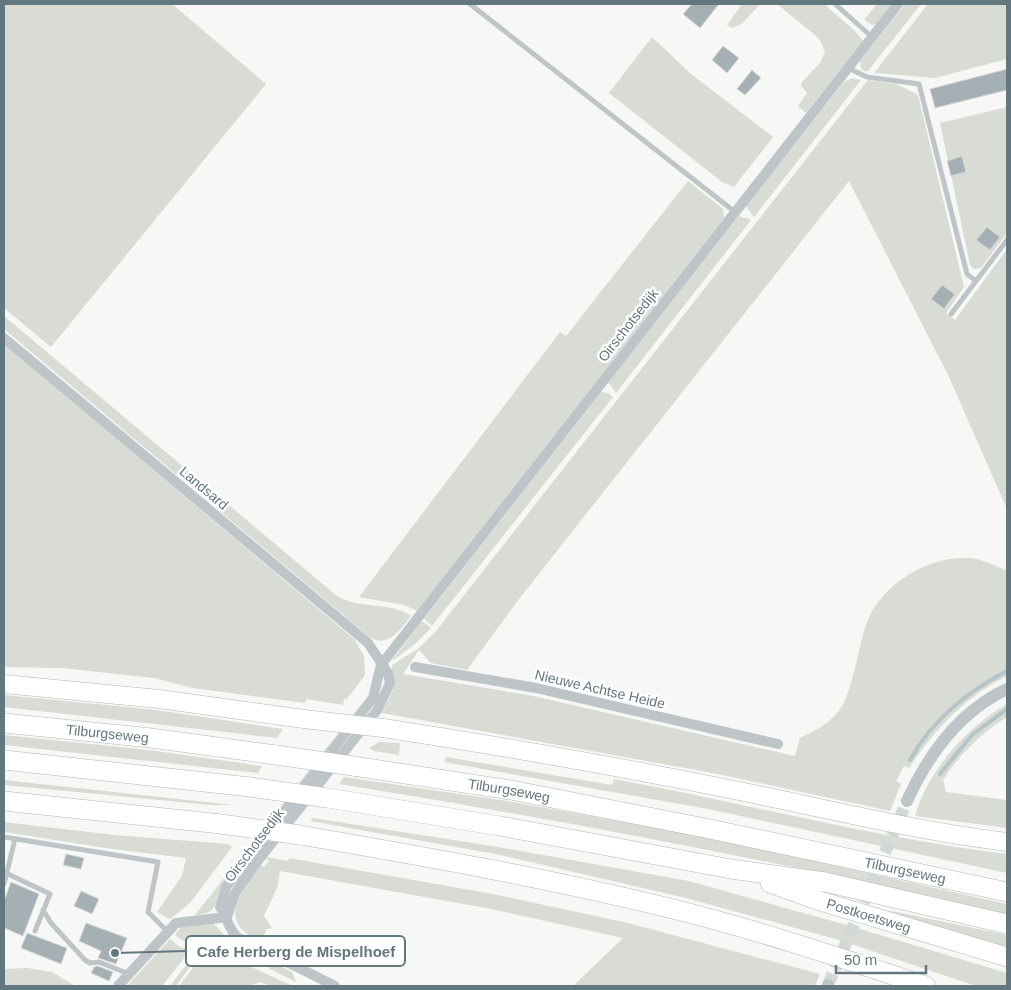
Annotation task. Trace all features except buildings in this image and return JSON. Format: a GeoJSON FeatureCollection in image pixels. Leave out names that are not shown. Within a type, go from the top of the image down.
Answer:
{"type":"FeatureCollection","features":[{"type":"Feature","properties":{"kind":"highway"},"geometry":{"type":"LineString","coordinates":[[4,684],[159,699],[383,728],[529,751],[715,786],[971,838],[1007,842]]}},
{"type":"Feature","properties":{"kind":"highway","name":"Tilburgseweg"},"geometry":{"type":"LineString","coordinates":[[4,724],[151,738],[276,754],[511,790],[715,830],[1007,892]]}},
{"type":"Feature","properties":{"kind":"highway"},"geometry":{"type":"LineString","coordinates":[[4,760],[250,787],[500,826],[731,869],[825,882],[1007,924]]}},
{"type":"Feature","properties":{"kind":"highway"},"geometry":{"type":"LineString","coordinates":[[4,801],[222,824],[300,835],[487,867],[678,910],[926,986]]}},
{"type":"Feature","properties":{"kind":"highway","name":"Postkoetsweg"},"geometry":{"type":"LineString","coordinates":[[731,869],[820,901],[1007,957]]}},
{"type":"Feature","properties":{"kind":"street","name":"Oirschotsedijk"},"geometry":{"type":"LineString","coordinates":[[227,917],[234,893],[378,709],[390,683],[388,673],[381,665],[898,4]]}},
{"type":"Feature","properties":{"kind":"street","name":"Landsard"},"geometry":{"type":"LineString","coordinates":[[4,338],[368,643],[376,653],[381,665]]}},
{"type":"Feature","properties":{"kind":"street","name":"Nieuwe Achtse Heide"},"geometry":{"type":"LineString","coordinates":[[415,667],[536,688],[778,744]]}},
{"type":"Feature","properties":{"kind":"street"},"geometry":{"type":"LineString","coordinates":[[907,801],[924,767],[943,740],[982,703],[1007,689]]}},
{"type":"Feature","properties":{"kind":"street"},"geometry":{"type":"LineString","coordinates":[[118,986],[176,923],[227,917],[231,931],[237,937],[334,986]]}},
{"type":"Feature","properties":{"kind":"lane"},"geometry":{"type":"LineString","coordinates":[[470,4],[735,212]]}},
{"type":"Feature","properties":{"kind":"lane"},"geometry":{"type":"LineString","coordinates":[[836,4],[872,37]]}},
{"type":"Feature","properties":{"kind":"lane"},"geometry":{"type":"LineString","coordinates":[[848,68],[867,77],[919,84],[967,274],[976,281]]}},
{"type":"Feature","properties":{"kind":"lane"},"geometry":{"type":"LineString","coordinates":[[952,314],[1007,240]]}},
{"type":"Feature","properties":{"kind":"lane"},"geometry":{"type":"LineString","coordinates":[[4,837],[158,862],[148,912],[168,933]]}},
{"type":"Feature","properties":{"kind":"lane"},"geometry":{"type":"LineString","coordinates":[[4,884],[8,874],[15,839]]}},
{"type":"Feature","properties":{"kind":"lane"},"geometry":{"type":"LineString","coordinates":[[8,874],[50,894],[35,931]]}},
{"type":"Feature","properties":{"kind":"lane"},"geometry":{"type":"LineString","coordinates":[[43,910],[51,923],[85,960],[90,963],[99,962],[129,974]]}},
{"type":"Feature","properties":{"kind":"shaded area"},"geometry":{"type":"Polygon","coordinates":[[[4,4],[172,4],[266,84],[51,347],[4,308],[4,4]]]}},
{"type":"Feature","properties":{"kind":"shaded area"},"geometry":{"type":"Polygon","coordinates":[[[742,4],[760,4],[742,24],[732,28],[727,25],[742,4]]]}},
{"type":"Feature","properties":{"kind":"shaded area"},"geometry":{"type":"Polygon","coordinates":[[[777,4],[824,4],[855,31],[863,41],[806,113],[798,106],[807,93],[801,86],[802,82],[820,63],[825,52],[820,40],[815,35],[777,4]]]}},
{"type":"Feature","properties":{"kind":"shaded area"},"geometry":{"type":"Polygon","coordinates":[[[877,4],[892,4],[877,24],[872,25],[864,20],[877,4]]]}},
{"type":"Feature","properties":{"kind":"shaded area"},"geometry":{"type":"Polygon","coordinates":[[[905,4],[921,4],[868,71],[864,71],[861,68],[860,61],[905,4]]]}},
{"type":"Feature","properties":{"kind":"shaded area"},"geometry":{"type":"Polygon","coordinates":[[[928,4],[1007,4],[1007,59],[935,78],[874,73],[928,4]]]}},
{"type":"Feature","properties":{"kind":"shaded area"},"geometry":{"type":"Polygon","coordinates":[[[652,37],[691,74],[773,137],[734,187],[722,182],[609,93],[652,37]]]}},
{"type":"Feature","properties":{"kind":"shaded area"},"geometry":{"type":"Polygon","coordinates":[[[852,78],[861,80],[754,217],[746,206],[844,82],[852,78]]]}},
{"type":"Feature","properties":{"kind":"shaded area"},"geometry":{"type":"Polygon","coordinates":[[[868,80],[896,84],[917,94],[919,99],[964,287],[946,313],[955,320],[1007,249],[1007,509],[949,377],[849,181],[519,599],[467,670],[431,663],[419,650],[403,674],[533,696],[795,756],[800,738],[828,721],[838,712],[846,699],[866,625],[872,611],[882,598],[906,576],[921,568],[936,562],[973,558],[1007,571],[1007,676],[964,704],[940,727],[909,768],[904,766],[896,781],[901,784],[890,811],[718,774],[382,713],[393,690],[392,665],[419,648],[436,631],[868,80]]]}},
{"type":"Feature","properties":{"kind":"shaded area"},"geometry":{"type":"Polygon","coordinates":[[[1007,107],[1007,233],[981,268],[974,269],[970,265],[940,123],[1007,107]]]}},
{"type":"Feature","properties":{"kind":"shaded area"},"geometry":{"type":"Polygon","coordinates":[[[688,181],[723,209],[724,218],[417,611],[404,605],[359,597],[560,332],[566,336],[688,181]]]}},
{"type":"Feature","properties":{"kind":"shaded area"},"geometry":{"type":"Polygon","coordinates":[[[739,216],[751,220],[616,393],[608,382],[739,216]]]}},
{"type":"Feature","properties":{"kind":"shaded area"},"geometry":{"type":"Polygon","coordinates":[[[4,316],[337,596],[355,603],[403,611],[411,616],[398,632],[387,639],[381,641],[368,636],[4,329],[4,316]]]}},
{"type":"Feature","properties":{"kind":"shaded area"},"geometry":{"type":"Polygon","coordinates":[[[4,344],[355,640],[364,656],[365,675],[347,699],[344,699],[343,705],[306,699],[305,703],[193,688],[154,678],[62,668],[4,667],[4,344]]]}},
{"type":"Feature","properties":{"kind":"shaded area"},"geometry":{"type":"Polygon","coordinates":[[[601,392],[608,393],[613,397],[432,626],[424,619],[601,392]]]}},
{"type":"Feature","properties":{"kind":"shaded area"},"geometry":{"type":"Polygon","coordinates":[[[422,621],[431,628],[415,644],[391,662],[422,621]]]}},
{"type":"Feature","properties":{"kind":"shaded area"},"geometry":{"type":"Polygon","coordinates":[[[370,693],[222,887],[212,910],[195,915],[370,693]]]}},
{"type":"Feature","properties":{"kind":"shaded area"},"geometry":{"type":"Polygon","coordinates":[[[4,695],[157,710],[283,729],[277,738],[4,707],[4,695]]]}},
{"type":"Feature","properties":{"kind":"shaded area"},"geometry":{"type":"Polygon","coordinates":[[[1007,704],[1007,717],[972,745],[943,780],[946,792],[1007,800],[1007,828],[915,816],[930,782],[939,766],[951,751],[977,725],[1007,704]]]}},
{"type":"Feature","properties":{"kind":"shaded area"},"geometry":{"type":"Polygon","coordinates":[[[4,735],[149,750],[262,766],[258,773],[4,745],[4,735]]]}},
{"type":"Feature","properties":{"kind":"shaded area"},"geometry":{"type":"Polygon","coordinates":[[[379,742],[400,743],[399,755],[374,751],[369,748],[379,742]]]}},
{"type":"Feature","properties":{"kind":"shaded area"},"geometry":{"type":"Polygon","coordinates":[[[446,757],[612,785],[614,779],[859,830],[1007,854],[1007,873],[708,809],[444,762],[446,757]]]}},
{"type":"Feature","properties":{"kind":"shaded area"},"geometry":{"type":"Polygon","coordinates":[[[344,777],[507,801],[702,836],[1007,904],[1007,914],[841,877],[674,843],[507,812],[339,784],[344,777]]]}},
{"type":"Feature","properties":{"kind":"shaded area"},"geometry":{"type":"Polygon","coordinates":[[[4,780],[233,805],[211,805],[4,785],[4,780]]]}},
{"type":"Feature","properties":{"kind":"shaded area"},"geometry":{"type":"Polygon","coordinates":[[[313,818],[498,847],[689,881],[1007,973],[1007,986],[976,986],[839,940],[686,898],[496,854],[310,821],[313,818]]]}},
{"type":"Feature","properties":{"kind":"shaded area"},"geometry":{"type":"Polygon","coordinates":[[[4,822],[114,835],[229,844],[232,847],[190,903],[170,919],[157,912],[182,876],[186,858],[112,849],[4,832],[4,822]]]}},
{"type":"Feature","properties":{"kind":"shaded area"},"geometry":{"type":"Polygon","coordinates":[[[266,857],[288,861],[289,858],[493,894],[628,923],[820,974],[815,986],[573,986],[623,938],[491,909],[280,871],[277,888],[264,916],[272,928],[267,929],[260,942],[247,934],[239,925],[235,916],[236,906],[245,886],[260,865],[264,867],[269,861],[266,857]]]}},
{"type":"Feature","properties":{"kind":"shaded area"},"geometry":{"type":"Polygon","coordinates":[[[892,911],[1007,935],[1007,948],[891,914],[892,911]]]}},
{"type":"Feature","properties":{"kind":"shaded area"},"geometry":{"type":"Polygon","coordinates":[[[213,923],[229,940],[255,953],[250,959],[208,941],[185,942],[175,935],[181,927],[213,923]]]}},
{"type":"Feature","properties":{"kind":"shaded area"},"geometry":{"type":"Polygon","coordinates":[[[170,939],[180,947],[191,949],[162,986],[127,986],[170,939]]]}},
{"type":"Feature","properties":{"kind":"shaded area"},"geometry":{"type":"Polygon","coordinates":[[[198,947],[209,948],[293,986],[272,986],[260,982],[249,986],[179,986],[193,968],[191,958],[198,947]]]}},
{"type":"Feature","properties":{"kind":"shaded area"},"geometry":{"type":"Polygon","coordinates":[[[189,961],[190,967],[176,986],[170,986],[189,961]]]}},
{"type":"Feature","properties":{"kind":"shaded area"},"geometry":{"type":"Polygon","coordinates":[[[277,964],[292,972],[296,982],[268,968],[277,964]]]}},
{"type":"Feature","properties":{"kind":"shaded area"},"geometry":{"type":"Polygon","coordinates":[[[27,968],[52,972],[75,986],[4,986],[4,969],[27,968]]]}},
{"type":"Feature","properties":{"kind":"waterway"},"geometry":{"type":"LineString","coordinates":[[910,760],[929,732],[952,708],[978,688],[1007,671]]}},
{"type":"Feature","properties":{"kind":"waterway"},"geometry":{"type":"LineString","coordinates":[[940,774],[972,735],[1007,709]]}},
{"type":"Feature","properties":{"kind":"tunnel"},"geometry":{"type":"LineString","coordinates":[[828,985],[907,801]]}},
{"type":"Feature","properties":{"kind":"place","name":"Cafe Herberg de Mispelhoef"},"geometry":{"type":"Point","coordinates":[115,953]}}]}
